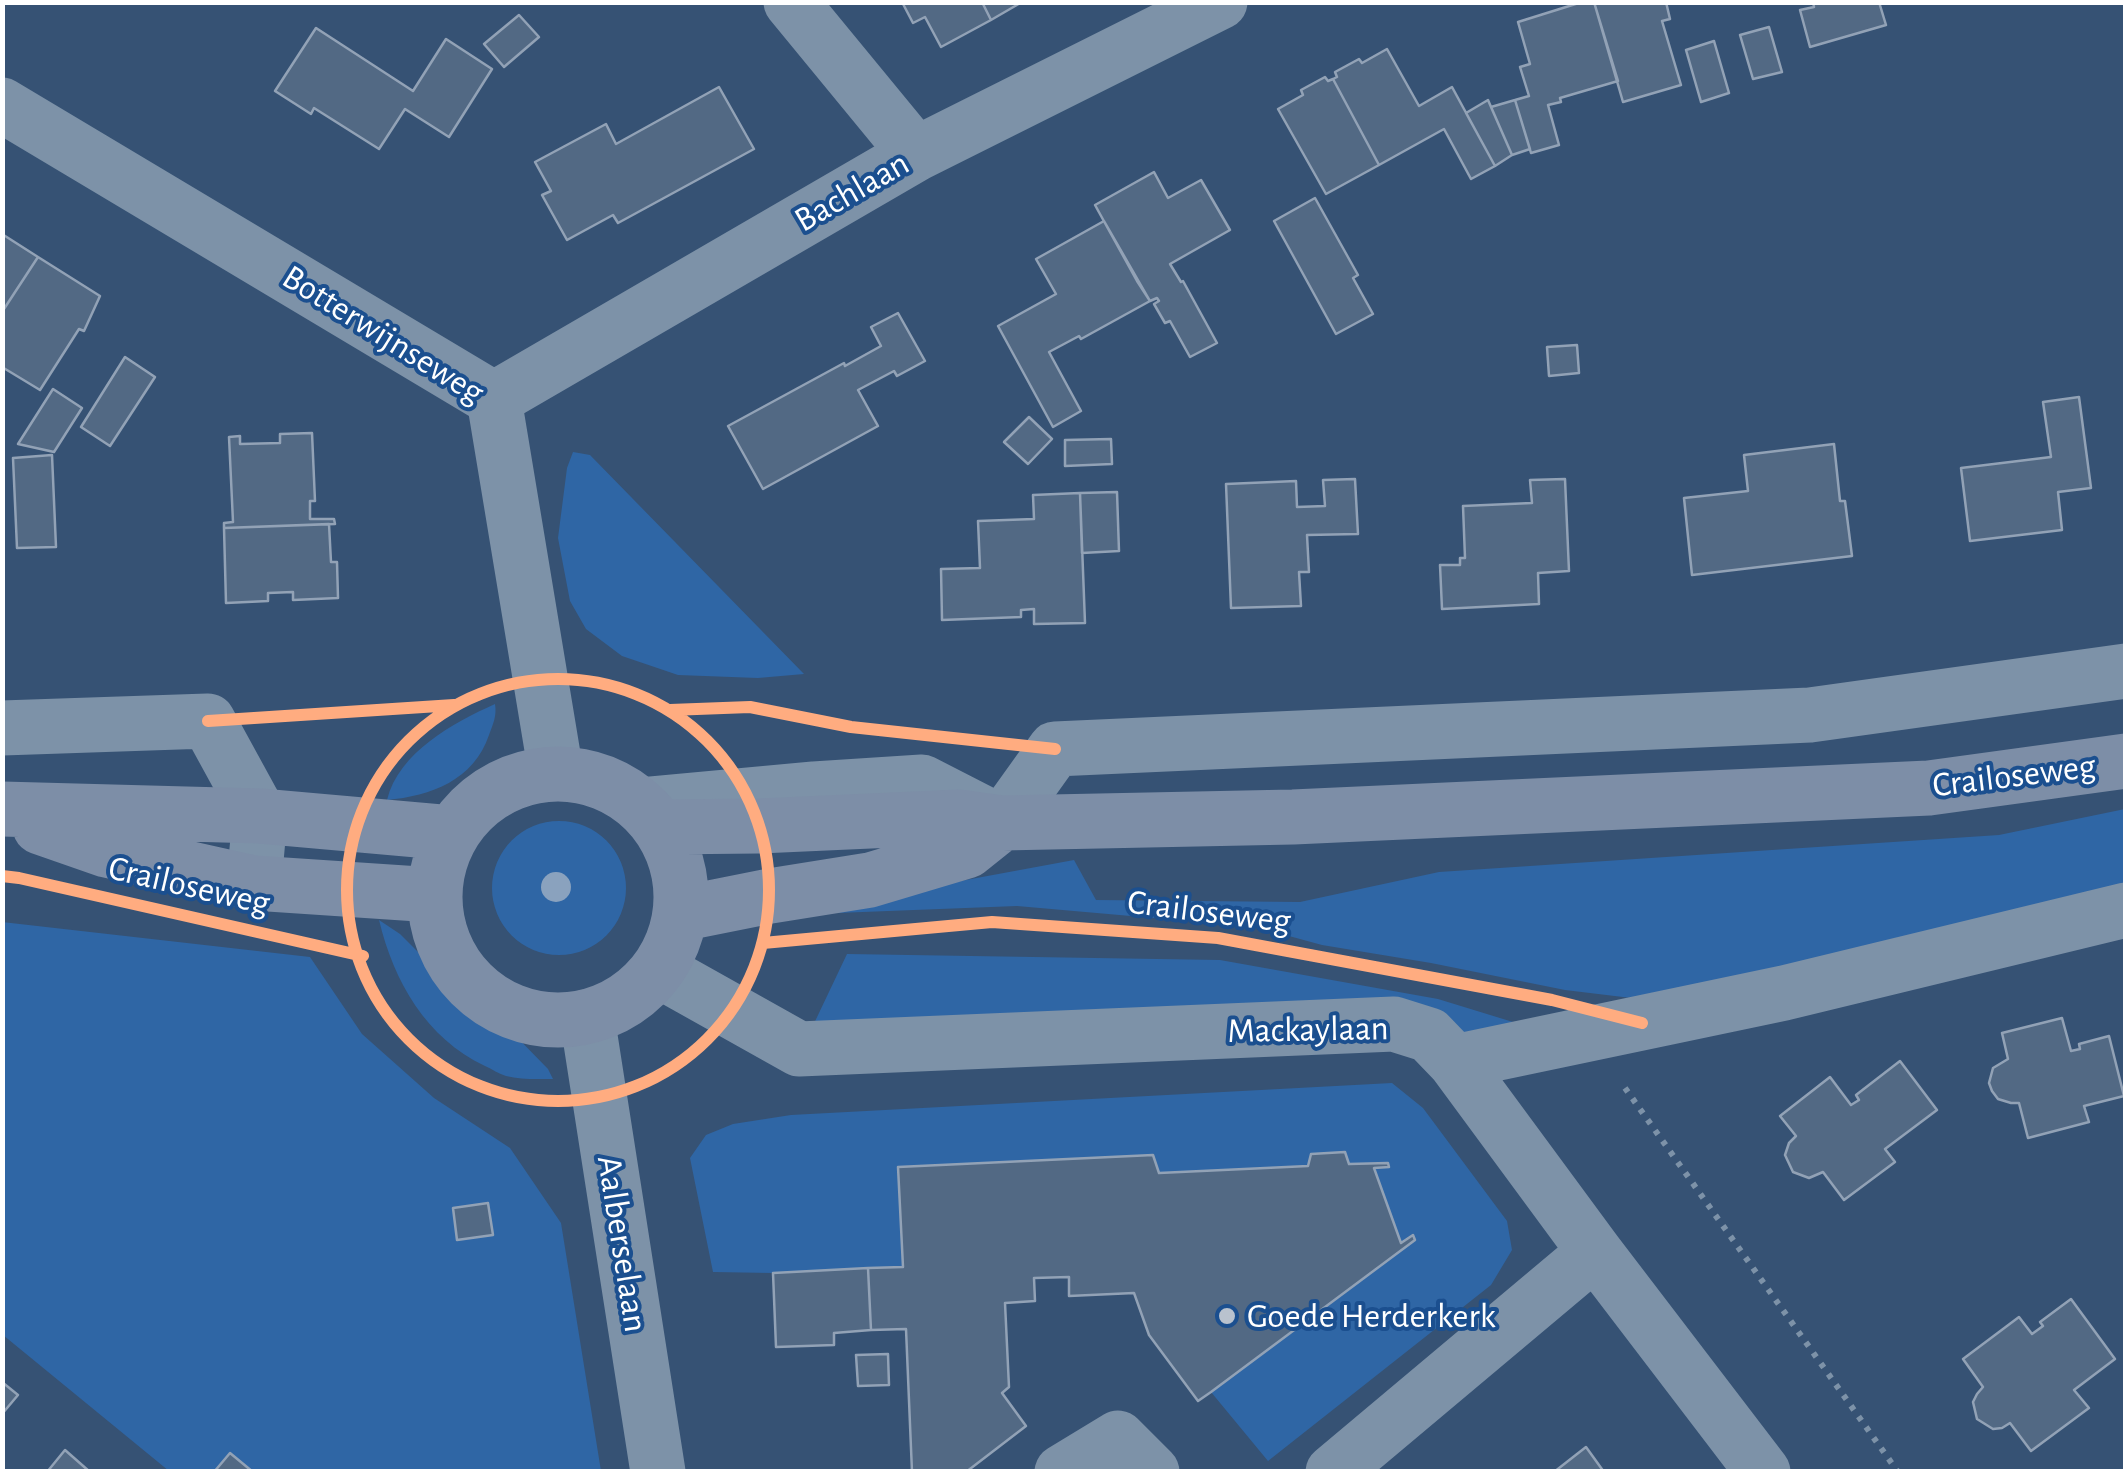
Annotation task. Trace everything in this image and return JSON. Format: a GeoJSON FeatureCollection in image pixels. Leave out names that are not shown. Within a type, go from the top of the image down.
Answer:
{"type":"FeatureCollection","features":[{"type":"Feature","properties":{"kind":"main road","name":"Crailoseweg"},"geometry":{"type":"LineString","coordinates":[[651,816],[759,826],[959,817],[1002,823],[1293,817],[1929,788],[2126,762]]}},
{"type":"Feature","properties":{"kind":"main road"},"geometry":{"type":"LineString","coordinates":[[556,772],[586,776],[616,787],[651,816],[678,869],[680,914],[672,944],[658,970],[638,992],[614,1008],[586,1017],[549,1020],[513,1012],[480,994],[456,966],[439,932],[434,895],[439,862],[452,832],[471,808],[496,789],[556,772]]}},
{"type":"Feature","properties":{"kind":"main road","name":"Crailoseweg"},"geometry":{"type":"LineString","coordinates":[[2,812],[260,816],[452,832]]}},
{"type":"Feature","properties":{"kind":"main road","name":"Crailoseweg"},"geometry":{"type":"LineString","coordinates":[[2,812],[106,850],[254,883],[434,895]]}},
{"type":"Feature","properties":{"kind":"main road"},"geometry":{"type":"LineString","coordinates":[[680,914],[870,880],[967,851],[1002,823]]}},
{"type":"Feature","properties":{"kind":"street"},"geometry":{"type":"LineString","coordinates":[[791,2],[916,154]]}},
{"type":"Feature","properties":{"kind":"street","name":"Bachlaan"},"geometry":{"type":"LineString","coordinates":[[494,398],[916,154],[1220,2]]}},
{"type":"Feature","properties":{"kind":"street","name":"Botterwijnseweg"},"geometry":{"type":"LineString","coordinates":[[2,105],[494,398],[556,772]]}},
{"type":"Feature","properties":{"kind":"street"},"geometry":{"type":"LineString","coordinates":[[1002,823],[1055,749],[1810,715],[2126,671]]}},
{"type":"Feature","properties":{"kind":"street"},"geometry":{"type":"LineString","coordinates":[[2,728],[208,721],[260,816]]}},
{"type":"Feature","properties":{"kind":"street","name":"Crailoseweg"},"geometry":{"type":"LineString","coordinates":[[254,883],[260,816]]}},
{"type":"Feature","properties":{"kind":"street"},"geometry":{"type":"LineString","coordinates":[[1454,1062],[1784,993],[2126,910]]}},
{"type":"Feature","properties":{"kind":"street","name":"Mackaylaan"},"geometry":{"type":"LineString","coordinates":[[658,970],[799,1049],[1394,1024],[1429,1035],[1454,1062],[1763,1472]]}},
{"type":"Feature","properties":{"kind":"street","name":"Aalberselaan"},"geometry":{"type":"LineString","coordinates":[[586,1017],[658,1472]]}},
{"type":"Feature","properties":{"kind":"street"},"geometry":{"type":"LineString","coordinates":[[1333,1472],[1595,1252]]}},
{"type":"Feature","properties":{"kind":"street"},"geometry":{"type":"LineString","coordinates":[[1062,1472],[1118,1438],[1152,1472]]}},
{"type":"Feature","properties":{"kind":"path"},"geometry":{"type":"LineString","coordinates":[[1586,1034],[1898,1472]]}},
{"type":"Feature","properties":{"kind":"shaded area"},"geometry":{"type":"Polygon","coordinates":[[[573,452],[590,455],[804,674],[758,678],[678,675],[622,656],[586,629],[570,601],[558,538],[567,468],[573,452]]]}},
{"type":"Feature","properties":{"kind":"shaded area"},"geometry":{"type":"Polygon","coordinates":[[[495,704],[494,720],[482,751],[462,774],[435,790],[387,800],[393,783],[415,754],[462,720],[495,704]]]}},
{"type":"Feature","properties":{"kind":"shaded area"},"geometry":{"type":"Polygon","coordinates":[[[2125,809],[2125,891],[1681,1004],[1565,990],[1322,945],[1256,927],[1017,906],[837,913],[836,904],[1074,860],[1096,900],[1300,902],[1439,872],[1999,835],[2125,809]]]}},
{"type":"Feature","properties":{"kind":"shaded area"},"geometry":{"type":"Polygon","coordinates":[[[559,821],[585,826],[606,841],[621,862],[626,888],[621,914],[606,935],[585,950],[559,955],[533,950],[512,935],[497,914],[492,888],[497,862],[512,841],[533,826],[559,821]]]}},
{"type":"Feature","properties":{"kind":"shaded area"},"geometry":{"type":"Polygon","coordinates":[[[379,920],[422,956],[458,1004],[507,1027],[553,1079],[503,1075],[446,1040],[429,1024],[404,986],[379,920]]]}},
{"type":"Feature","properties":{"kind":"shaded area"},"geometry":{"type":"Polygon","coordinates":[[[2,922],[310,957],[362,1034],[434,1098],[510,1148],[561,1223],[601,1471],[169,1471],[3,1335],[2,922]]]}},
{"type":"Feature","properties":{"kind":"shaded area"},"geometry":{"type":"Polygon","coordinates":[[[847,954],[1220,960],[1438,999],[1526,1026],[1460,1033],[809,1034],[847,954]]]}},
{"type":"Feature","properties":{"kind":"shaded area"},"geometry":{"type":"Polygon","coordinates":[[[1392,1083],[1423,1108],[1507,1221],[1512,1250],[1491,1285],[1268,1461],[1211,1392],[1414,1240],[1413,1235],[1401,1243],[1374,1168],[1389,1166],[1349,1164],[1344,1152],[1312,1154],[1308,1166],[1159,1173],[1152,1155],[898,1167],[903,1267],[773,1273],[713,1272],[690,1158],[706,1135],[733,1124],[791,1115],[1392,1083]]]}},
{"type":"Feature","properties":{"kind":"building"},"geometry":{"type":"Polygon","coordinates":[[[902,2],[982,2],[991,20],[941,47],[925,17],[913,23],[902,2]]]}},
{"type":"Feature","properties":{"kind":"building"},"geometry":{"type":"Polygon","coordinates":[[[982,2],[1022,2],[991,20],[982,2]]]}},
{"type":"Feature","properties":{"kind":"building"},"geometry":{"type":"Polygon","coordinates":[[[1582,2],[1594,2],[1618,81],[1548,105],[1559,145],[1531,153],[1515,100],[1529,96],[1520,67],[1530,64],[1518,22],[1582,2]]]}},
{"type":"Feature","properties":{"kind":"building"},"geometry":{"type":"Polygon","coordinates":[[[1594,2],[1666,2],[1670,19],[1662,21],[1681,85],[1623,102],[1594,2]]]}},
{"type":"Feature","properties":{"kind":"building"},"geometry":{"type":"Polygon","coordinates":[[[1813,2],[1879,2],[1886,25],[1810,47],[1800,10],[1814,7],[1813,2]]]}},
{"type":"Feature","properties":{"kind":"building"},"geometry":{"type":"Polygon","coordinates":[[[519,15],[539,37],[504,67],[484,44],[519,15]]]}},
{"type":"Feature","properties":{"kind":"building"},"geometry":{"type":"Polygon","coordinates":[[[1769,27],[1782,72],[1753,79],[1740,35],[1769,27]]]}},
{"type":"Feature","properties":{"kind":"building"},"geometry":{"type":"Polygon","coordinates":[[[316,28],[413,91],[446,39],[492,69],[449,137],[405,109],[379,149],[314,108],[311,114],[275,91],[316,28]]]}},
{"type":"Feature","properties":{"kind":"building"},"geometry":{"type":"Polygon","coordinates":[[[1714,41],[1729,93],[1701,102],[1686,50],[1714,41]]]}},
{"type":"Feature","properties":{"kind":"building"},"geometry":{"type":"Polygon","coordinates":[[[1387,49],[1419,106],[1452,87],[1495,166],[1471,179],[1444,129],[1379,165],[1333,79],[1337,77],[1335,72],[1387,49]]]}},
{"type":"Feature","properties":{"kind":"building"},"geometry":{"type":"Polygon","coordinates":[[[1325,77],[1328,81],[1333,79],[1379,165],[1326,194],[1278,109],[1325,77]]]}},
{"type":"Feature","properties":{"kind":"building"},"geometry":{"type":"Polygon","coordinates":[[[719,87],[754,149],[618,223],[613,215],[567,240],[542,195],[551,191],[535,162],[606,124],[616,144],[719,87]]]}},
{"type":"Feature","properties":{"kind":"building"},"geometry":{"type":"Polygon","coordinates":[[[1488,100],[1512,155],[1495,166],[1466,113],[1488,100]]]}},
{"type":"Feature","properties":{"kind":"building"},"geometry":{"type":"Polygon","coordinates":[[[1515,100],[1530,149],[1512,155],[1491,107],[1515,100]]]}},
{"type":"Feature","properties":{"kind":"building"},"geometry":{"type":"Polygon","coordinates":[[[1154,172],[1168,198],[1201,180],[1230,230],[1170,264],[1217,343],[1190,357],[1170,321],[1165,323],[1154,304],[1159,301],[1157,298],[1150,301],[1137,281],[1095,205],[1154,172]]]}},
{"type":"Feature","properties":{"kind":"building"},"geometry":{"type":"Polygon","coordinates":[[[1315,198],[1358,275],[1353,278],[1373,314],[1336,334],[1274,221],[1315,198]]]}},
{"type":"Feature","properties":{"kind":"building"},"geometry":{"type":"Polygon","coordinates":[[[1104,221],[1150,301],[1049,352],[1081,411],[1053,427],[998,326],[1056,294],[1036,259],[1104,221]]]}},
{"type":"Feature","properties":{"kind":"building"},"geometry":{"type":"Polygon","coordinates":[[[2,234],[38,257],[2,312],[2,234]]]}},
{"type":"Feature","properties":{"kind":"building"},"geometry":{"type":"Polygon","coordinates":[[[38,257],[100,296],[84,331],[79,329],[40,390],[2,367],[2,312],[38,257]]]}},
{"type":"Feature","properties":{"kind":"building"},"geometry":{"type":"Polygon","coordinates":[[[898,313],[925,361],[897,376],[894,371],[858,390],[878,426],[763,489],[728,426],[881,346],[871,327],[898,313]]]}},
{"type":"Feature","properties":{"kind":"building"},"geometry":{"type":"Polygon","coordinates":[[[1577,345],[1579,373],[1549,376],[1547,347],[1577,345]]]}},
{"type":"Feature","properties":{"kind":"building"},"geometry":{"type":"Polygon","coordinates":[[[125,357],[155,377],[110,446],[81,427],[125,357]]]}},
{"type":"Feature","properties":{"kind":"building"},"geometry":{"type":"Polygon","coordinates":[[[53,389],[82,408],[54,452],[18,444],[53,389]]]}},
{"type":"Feature","properties":{"kind":"building"},"geometry":{"type":"Polygon","coordinates":[[[2079,397],[2091,488],[2058,492],[2062,530],[1970,541],[1961,468],[2051,457],[2043,402],[2079,397]]]}},
{"type":"Feature","properties":{"kind":"building"},"geometry":{"type":"Polygon","coordinates":[[[1029,417],[1052,439],[1028,464],[1004,442],[1029,417]]]}},
{"type":"Feature","properties":{"kind":"building"},"geometry":{"type":"Polygon","coordinates":[[[312,433],[315,501],[310,501],[310,519],[334,519],[335,524],[224,528],[224,523],[233,522],[229,437],[240,436],[240,444],[280,443],[280,434],[312,433]]]}},
{"type":"Feature","properties":{"kind":"building"},"geometry":{"type":"Polygon","coordinates":[[[1111,439],[1112,464],[1065,466],[1065,440],[1111,439]]]}},
{"type":"Feature","properties":{"kind":"building"},"geometry":{"type":"Polygon","coordinates":[[[1834,444],[1840,501],[1845,501],[1852,556],[1692,575],[1684,498],[1748,491],[1744,455],[1834,444]]]}},
{"type":"Feature","properties":{"kind":"building"},"geometry":{"type":"Polygon","coordinates":[[[52,455],[56,547],[17,548],[13,458],[52,455]]]}},
{"type":"Feature","properties":{"kind":"building"},"geometry":{"type":"Polygon","coordinates":[[[1355,479],[1358,534],[1307,535],[1309,572],[1299,572],[1301,606],[1231,608],[1226,484],[1296,481],[1297,507],[1325,506],[1323,480],[1355,479]]]}},
{"type":"Feature","properties":{"kind":"building"},"geometry":{"type":"Polygon","coordinates":[[[1565,479],[1569,571],[1538,573],[1539,604],[1442,609],[1440,565],[1460,565],[1460,558],[1465,558],[1463,506],[1532,503],[1530,480],[1565,479]]]}},
{"type":"Feature","properties":{"kind":"building"},"geometry":{"type":"Polygon","coordinates":[[[1117,492],[1119,551],[1082,553],[1080,493],[1117,492]]]}},
{"type":"Feature","properties":{"kind":"building"},"geometry":{"type":"Polygon","coordinates":[[[1080,493],[1085,623],[1034,624],[1034,609],[1021,610],[1021,617],[942,620],[941,569],[980,568],[978,521],[1034,519],[1033,495],[1080,493]]]}},
{"type":"Feature","properties":{"kind":"building"},"geometry":{"type":"Polygon","coordinates":[[[329,524],[331,562],[337,562],[338,598],[293,600],[293,592],[268,593],[268,601],[226,603],[224,528],[329,524]]]}},
{"type":"Feature","properties":{"kind":"building"},"geometry":{"type":"Polygon","coordinates":[[[2062,1018],[2071,1051],[2080,1049],[2079,1044],[2109,1036],[2124,1096],[2084,1106],[2089,1122],[2028,1138],[2019,1103],[1998,1099],[1989,1083],[1993,1068],[2008,1059],[2002,1033],[2062,1018]]]}},
{"type":"Feature","properties":{"kind":"building"},"geometry":{"type":"Polygon","coordinates":[[[1900,1061],[1937,1110],[1885,1149],[1895,1162],[1844,1200],[1823,1172],[1809,1178],[1793,1172],[1785,1155],[1796,1136],[1780,1116],[1830,1077],[1851,1105],[1859,1100],[1856,1095],[1900,1061]]]}},
{"type":"Feature","properties":{"kind":"building","name":"Goede Herderkerk"},"geometry":{"type":"Polygon","coordinates":[[[1345,1152],[1349,1164],[1388,1163],[1389,1167],[1374,1168],[1401,1243],[1413,1235],[1415,1240],[1211,1392],[1198,1401],[1149,1335],[1134,1293],[1069,1296],[1069,1277],[1034,1278],[1035,1301],[1005,1303],[1009,1387],[1002,1393],[1026,1426],[966,1472],[912,1472],[906,1329],[871,1330],[868,1268],[903,1267],[898,1167],[1153,1155],[1159,1173],[1308,1166],[1311,1154],[1345,1152]]]}},
{"type":"Feature","properties":{"kind":"building"},"geometry":{"type":"Polygon","coordinates":[[[488,1203],[493,1235],[457,1240],[453,1208],[488,1203]]]}},
{"type":"Feature","properties":{"kind":"building"},"geometry":{"type":"Polygon","coordinates":[[[868,1268],[871,1330],[834,1333],[834,1345],[776,1347],[773,1273],[868,1268]]]}},
{"type":"Feature","properties":{"kind":"building"},"geometry":{"type":"Polygon","coordinates":[[[2071,1299],[2115,1359],[2074,1390],[2089,1408],[2031,1451],[2010,1423],[1993,1429],[1977,1419],[1973,1402],[1983,1387],[1963,1359],[2019,1317],[2032,1334],[2043,1326],[2040,1322],[2071,1299]]]}},
{"type":"Feature","properties":{"kind":"building"},"geometry":{"type":"Polygon","coordinates":[[[888,1354],[889,1385],[858,1386],[856,1355],[888,1354]]]}},
{"type":"Feature","properties":{"kind":"building"},"geometry":{"type":"Polygon","coordinates":[[[2,1382],[18,1395],[2,1414],[2,1382]]]}},
{"type":"Feature","properties":{"kind":"building"},"geometry":{"type":"Polygon","coordinates":[[[1586,1447],[1604,1472],[1554,1472],[1586,1447]]]}},
{"type":"Feature","properties":{"kind":"building"},"geometry":{"type":"Polygon","coordinates":[[[65,1450],[90,1472],[47,1472],[65,1450]]]}},
{"type":"Feature","properties":{"kind":"building"},"geometry":{"type":"Polygon","coordinates":[[[230,1453],[253,1472],[214,1472],[230,1453]]]}},
{"type":"Feature","properties":{"kind":"cycle path"},"geometry":{"type":"LineString","coordinates":[[558,679],[599,684],[639,696],[675,715],[707,741],[733,773],[752,809],[764,849],[769,890],[764,931],[752,971],[733,1007],[707,1039],[675,1065],[639,1084],[599,1096],[558,1101],[517,1096],[477,1084],[441,1065],[409,1039],[383,1007],[364,971],[352,931],[347,890],[352,849],[364,809],[383,773],[409,741],[441,715],[477,696],[517,684],[558,679]]}},
{"type":"Feature","properties":{"kind":"cycle path"},"geometry":{"type":"LineString","coordinates":[[208,721],[454,705]]}},
{"type":"Feature","properties":{"kind":"cycle path"},"geometry":{"type":"LineString","coordinates":[[670,710],[750,707],[851,727],[1055,749]]}},
{"type":"Feature","properties":{"kind":"cycle path"},"geometry":{"type":"LineString","coordinates":[[2,876],[363,956]]}},
{"type":"Feature","properties":{"kind":"cycle path"},"geometry":{"type":"LineString","coordinates":[[763,943],[992,922],[1218,938],[1552,1000],[1642,1023]]}},
{"type":"Feature","properties":{"kind":"place","name":"Goede Herderkerk"},"geometry":{"type":"Point","coordinates":[1227,1316]}}]}
